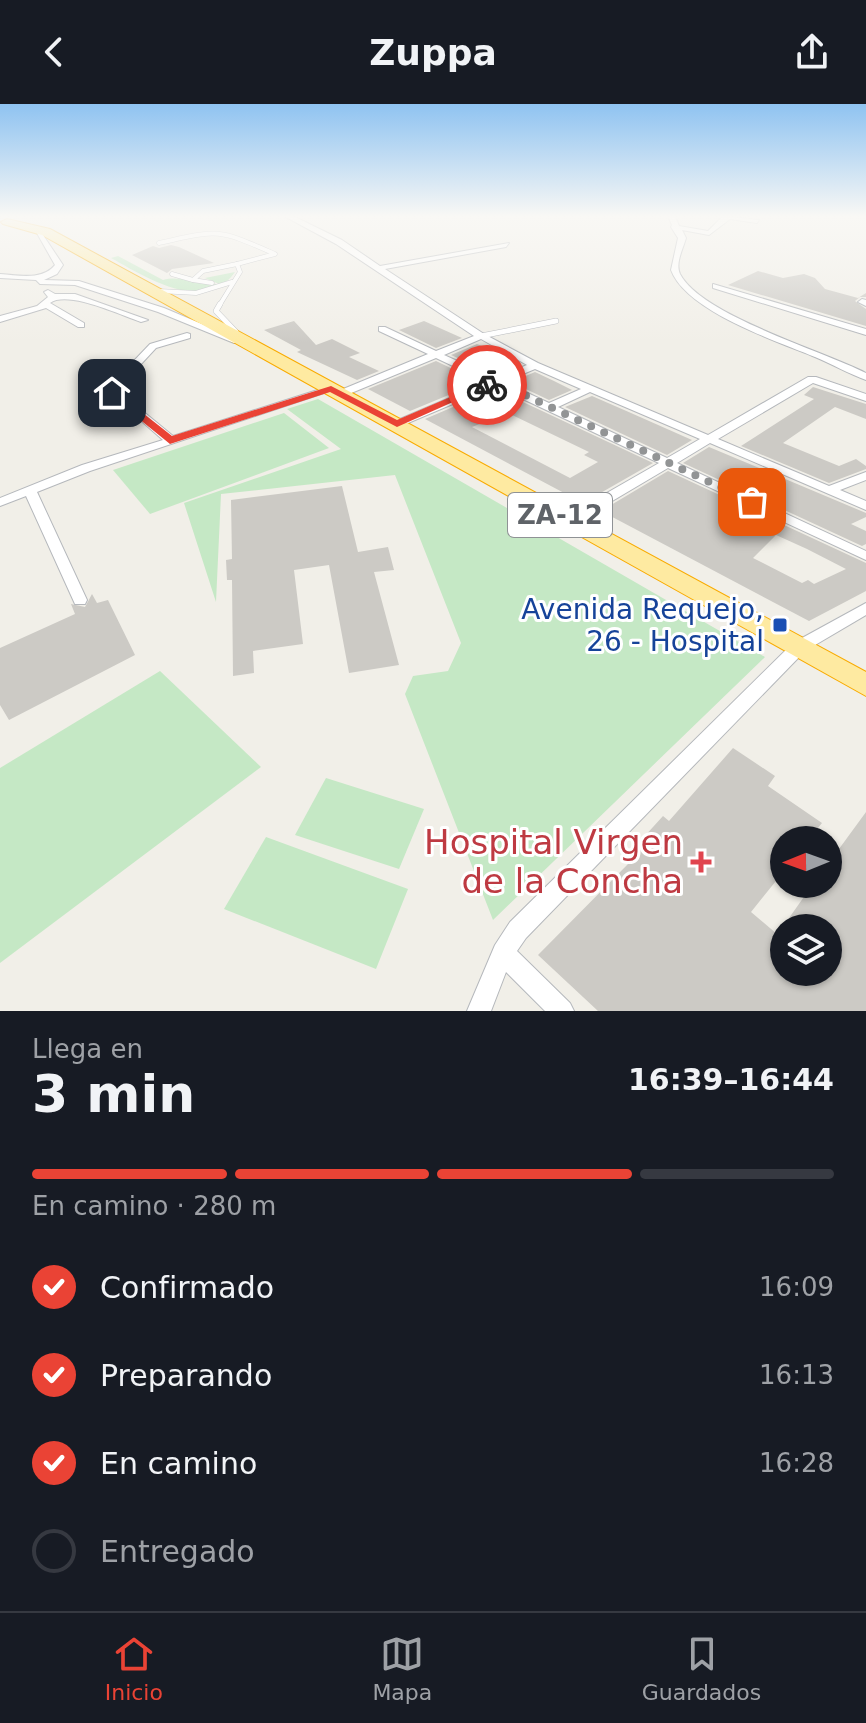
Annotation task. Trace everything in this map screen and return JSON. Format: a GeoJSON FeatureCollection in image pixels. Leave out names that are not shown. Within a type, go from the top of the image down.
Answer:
{"type":"FeatureCollection","features":[{"type":"Feature","properties":{"kind":"highway","name":"ZA-12"},"geometry":{"type":"LineString","coordinates":[[97,258],[252,347],[397,424],[866,685]]}},
{"type":"Feature","properties":{"kind":"street"},"geometry":{"type":"LineString","coordinates":[[56,258],[59,265],[46,289],[50,301],[81,325]]}},
{"type":"Feature","properties":{"kind":"street"},"geometry":{"type":"LineString","coordinates":[[364,258],[481,336],[535,365],[866,506]]}},
{"type":"Feature","properties":{"kind":"street"},"geometry":{"type":"LineString","coordinates":[[379,268],[432,258]]}},
{"type":"Feature","properties":{"kind":"street"},"geometry":{"type":"LineString","coordinates":[[678,258],[675,272],[701,297],[744,324],[866,377]]}},
{"type":"Feature","properties":{"kind":"street"},"geometry":{"type":"LineString","coordinates":[[2,274],[76,283],[154,307],[252,347]]}},
{"type":"Feature","properties":{"kind":"street"},"geometry":{"type":"LineString","coordinates":[[716,286],[866,332]]}},
{"type":"Feature","properties":{"kind":"street"},"geometry":{"type":"LineString","coordinates":[[0,319],[70,296],[144,320]]}},
{"type":"Feature","properties":{"kind":"street"},"geometry":{"type":"LineString","coordinates":[[382,329],[866,556]]}},
{"type":"Feature","properties":{"kind":"street"},"geometry":{"type":"LineString","coordinates":[[170,440],[111,390],[153,346],[187,336]]}},
{"type":"Feature","properties":{"kind":"street"},"geometry":{"type":"LineString","coordinates":[[0,502],[170,440],[336,392],[481,336]]}},
{"type":"Feature","properties":{"kind":"street"},"geometry":{"type":"LineString","coordinates":[[397,424],[535,365]]}},
{"type":"Feature","properties":{"kind":"street"},"geometry":{"type":"LineString","coordinates":[[570,520],[812,379],[866,398]]}},
{"type":"Feature","properties":{"kind":"street"},"geometry":{"type":"LineString","coordinates":[[550,407],[591,388]]}},
{"type":"Feature","properties":{"kind":"street"},"geometry":{"type":"LineString","coordinates":[[829,490],[866,476]]}},
{"type":"Feature","properties":{"kind":"street"},"geometry":{"type":"LineString","coordinates":[[29,489],[80,600]]}},
{"type":"Feature","properties":{"kind":"street"},"geometry":{"type":"LineString","coordinates":[[479,1011],[503,953],[518,930],[799,647],[866,608]]}},
{"type":"Feature","properties":{"kind":"street"},"geometry":{"type":"LineString","coordinates":[[503,953],[562,1011]]}},
{"type":"Feature","properties":{"kind":"lane"},"geometry":{"type":"LineString","coordinates":[[193,280],[203,271],[259,258]]}},
{"type":"Feature","properties":{"kind":"lane"},"geometry":{"type":"LineString","coordinates":[[237,264],[240,270],[216,311],[252,347]]}},
{"type":"Feature","properties":{"kind":"lane"},"geometry":{"type":"LineString","coordinates":[[172,274],[212,283]]}},
{"type":"Feature","properties":{"kind":"lane"},"geometry":{"type":"LineString","coordinates":[[148,289],[190,293],[216,289],[234,281]]}},
{"type":"Feature","properties":{"kind":"lane"},"geometry":{"type":"LineString","coordinates":[[481,336],[556,321]]}},
{"type":"Feature","properties":{"kind":"green space"},"geometry":{"type":"Polygon","coordinates":[[[112,258],[122,258],[163,280],[219,284],[205,278],[235,272],[222,285],[208,291],[191,292],[140,274],[112,258]]]}},
{"type":"Feature","properties":{"kind":"green space"},"geometry":{"type":"Polygon","coordinates":[[[318,399],[765,657],[493,920],[405,694],[413,676],[448,671],[461,643],[395,475],[221,494],[216,602],[184,503],[341,449],[287,409],[318,399]]]}},
{"type":"Feature","properties":{"kind":"green space"},"geometry":{"type":"Polygon","coordinates":[[[284,413],[329,448],[150,514],[113,470],[284,413]]]}},
{"type":"Feature","properties":{"kind":"green space"},"geometry":{"type":"Polygon","coordinates":[[[160,671],[261,767],[0,963],[0,768],[160,671]]]}},
{"type":"Feature","properties":{"kind":"green space"},"geometry":{"type":"Polygon","coordinates":[[[326,778],[424,809],[399,869],[295,835],[326,778]]]}},
{"type":"Feature","properties":{"kind":"green space"},"geometry":{"type":"Polygon","coordinates":[[[266,837],[408,889],[376,969],[224,909],[266,837]]]}},
{"type":"Feature","properties":{"kind":"building"},"geometry":{"type":"Polygon","coordinates":[[[138,258],[204,258],[214,263],[172,269],[167,273],[138,258]]]}},
{"type":"Feature","properties":{"kind":"building"},"geometry":{"type":"Polygon","coordinates":[[[758,271],[783,278],[804,274],[815,278],[825,289],[858,298],[866,293],[866,297],[855,301],[866,309],[866,326],[728,285],[758,271]]]}},
{"type":"Feature","properties":{"kind":"building"},"geometry":{"type":"Polygon","coordinates":[[[294,321],[316,345],[332,339],[360,353],[349,357],[379,371],[357,380],[297,352],[301,350],[264,330],[294,321]]]}},
{"type":"Feature","properties":{"kind":"building"},"geometry":{"type":"Polygon","coordinates":[[[424,321],[462,338],[436,348],[399,330],[424,321]]]}},
{"type":"Feature","properties":{"kind":"building"},"geometry":{"type":"Polygon","coordinates":[[[477,344],[520,365],[495,375],[451,355],[477,344]]]}},
{"type":"Feature","properties":{"kind":"building"},"geometry":{"type":"Polygon","coordinates":[[[436,361],[480,382],[410,411],[368,389],[436,361]]]}},
{"type":"Feature","properties":{"kind":"building"},"geometry":{"type":"Polygon","coordinates":[[[535,372],[572,390],[549,400],[511,382],[535,372]]]}},
{"type":"Feature","properties":{"kind":"building"},"geometry":{"type":"Polygon","coordinates":[[[813,387],[866,404],[866,419],[835,407],[783,443],[839,466],[856,459],[866,469],[829,483],[741,446],[814,399],[804,395],[813,387]]]}},
{"type":"Feature","properties":{"kind":"building"},"geometry":{"type":"Polygon","coordinates":[[[495,389],[653,463],[583,503],[425,419],[495,389]],[[508,413],[472,427],[570,478],[598,462],[584,455],[589,452],[508,413]]]}},
{"type":"Feature","properties":{"kind":"building"},"geometry":{"type":"Polygon","coordinates":[[[592,396],[692,440],[667,455],[565,407],[592,396]]]}},
{"type":"Feature","properties":{"kind":"building"},"geometry":{"type":"Polygon","coordinates":[[[709,447],[866,513],[866,517],[851,524],[866,531],[866,544],[862,546],[683,463],[709,447]]]}},
{"type":"Feature","properties":{"kind":"building"},"geometry":{"type":"Polygon","coordinates":[[[668,471],[866,563],[866,591],[809,621],[601,511],[668,471]],[[776,535],[753,558],[802,583],[808,580],[814,584],[846,569],[776,535]]]}},
{"type":"Feature","properties":{"kind":"building"},"geometry":{"type":"Polygon","coordinates":[[[342,486],[358,552],[388,547],[394,570],[374,572],[399,665],[349,673],[329,565],[294,570],[303,644],[253,651],[254,673],[233,676],[232,580],[227,580],[226,560],[232,559],[231,500],[342,486]]]}},
{"type":"Feature","properties":{"kind":"building"},"geometry":{"type":"Polygon","coordinates":[[[92,594],[97,603],[108,600],[135,655],[9,720],[0,705],[0,648],[75,614],[71,604],[85,607],[92,594]]]}},
{"type":"Feature","properties":{"kind":"building","name":"Hospital Virgen de la Concha"},"geometry":{"type":"Polygon","coordinates":[[[733,748],[775,776],[768,786],[822,823],[820,826],[770,826],[770,888],[751,912],[770,928],[770,986],[842,986],[842,914],[792,914],[803,898],[842,898],[842,845],[866,812],[866,1011],[598,1011],[538,955],[628,864],[623,860],[663,816],[669,821],[733,748]]]}},
{"type":"Feature","properties":{"kind":"way so far"},"geometry":{"type":"LineString","coordinates":[[487,385],[495,381],[752,502]]}},
{"type":"Feature","properties":{"kind":"place","name":"Avenida Requejo, 26 - Hospital"},"geometry":{"type":"Point","coordinates":[780,625]}},
{"type":"Feature","properties":{"kind":"place","name":"Hospital Virgen de la Concha"},"geometry":{"type":"Point","coordinates":[701,862]}},
{"type":"Feature","properties":{"kind":"route"},"geometry":{"type":"LineString","coordinates":[[112,393],[170,440],[331,389],[397,424],[487,385]]}}]}
